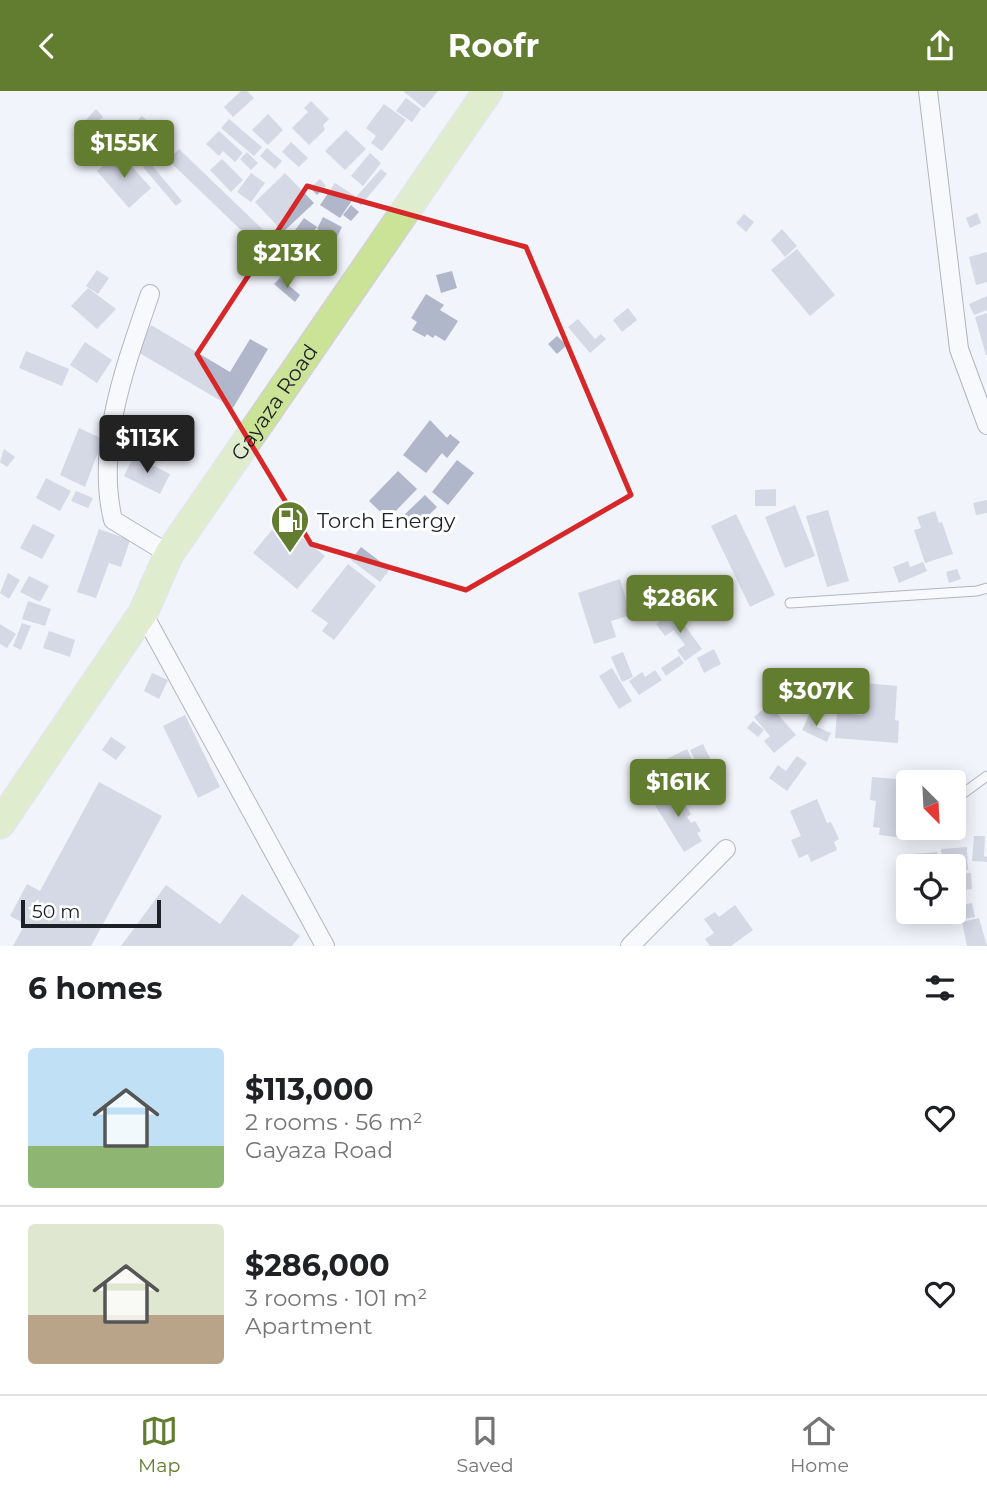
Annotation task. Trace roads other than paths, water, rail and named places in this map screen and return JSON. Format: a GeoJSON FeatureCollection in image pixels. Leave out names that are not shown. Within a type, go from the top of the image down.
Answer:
{"type":"FeatureCollection","features":[{"type":"Feature","properties":{"kind":"main road","name":"Gayaza Road"},"geometry":{"type":"LineString","coordinates":[[0,824],[143,613],[169,554],[488,91]]}},
{"type":"Feature","properties":{"kind":"street"},"geometry":{"type":"LineString","coordinates":[[928,91],[959,349],[985,415]]}},
{"type":"Feature","properties":{"kind":"street"},"geometry":{"type":"LineString","coordinates":[[150,294],[117,389],[107,494],[113,520],[169,554]]}},
{"type":"Feature","properties":{"kind":"street"},"geometry":{"type":"LineString","coordinates":[[143,613],[325,946]]}},
{"type":"Feature","properties":{"kind":"street"},"geometry":{"type":"LineString","coordinates":[[630,946],[726,849]]}},
{"type":"Feature","properties":{"kind":"lane"},"geometry":{"type":"LineString","coordinates":[[790,603],[977,591],[987,588]]}},
{"type":"Feature","properties":{"kind":"lane"},"geometry":{"type":"LineString","coordinates":[[966,791],[987,776]]}},
{"type":"Feature","properties":{"kind":"place","name":"Torch Energy"},"geometry":{"type":"Point","coordinates":[290,554]}}]}
